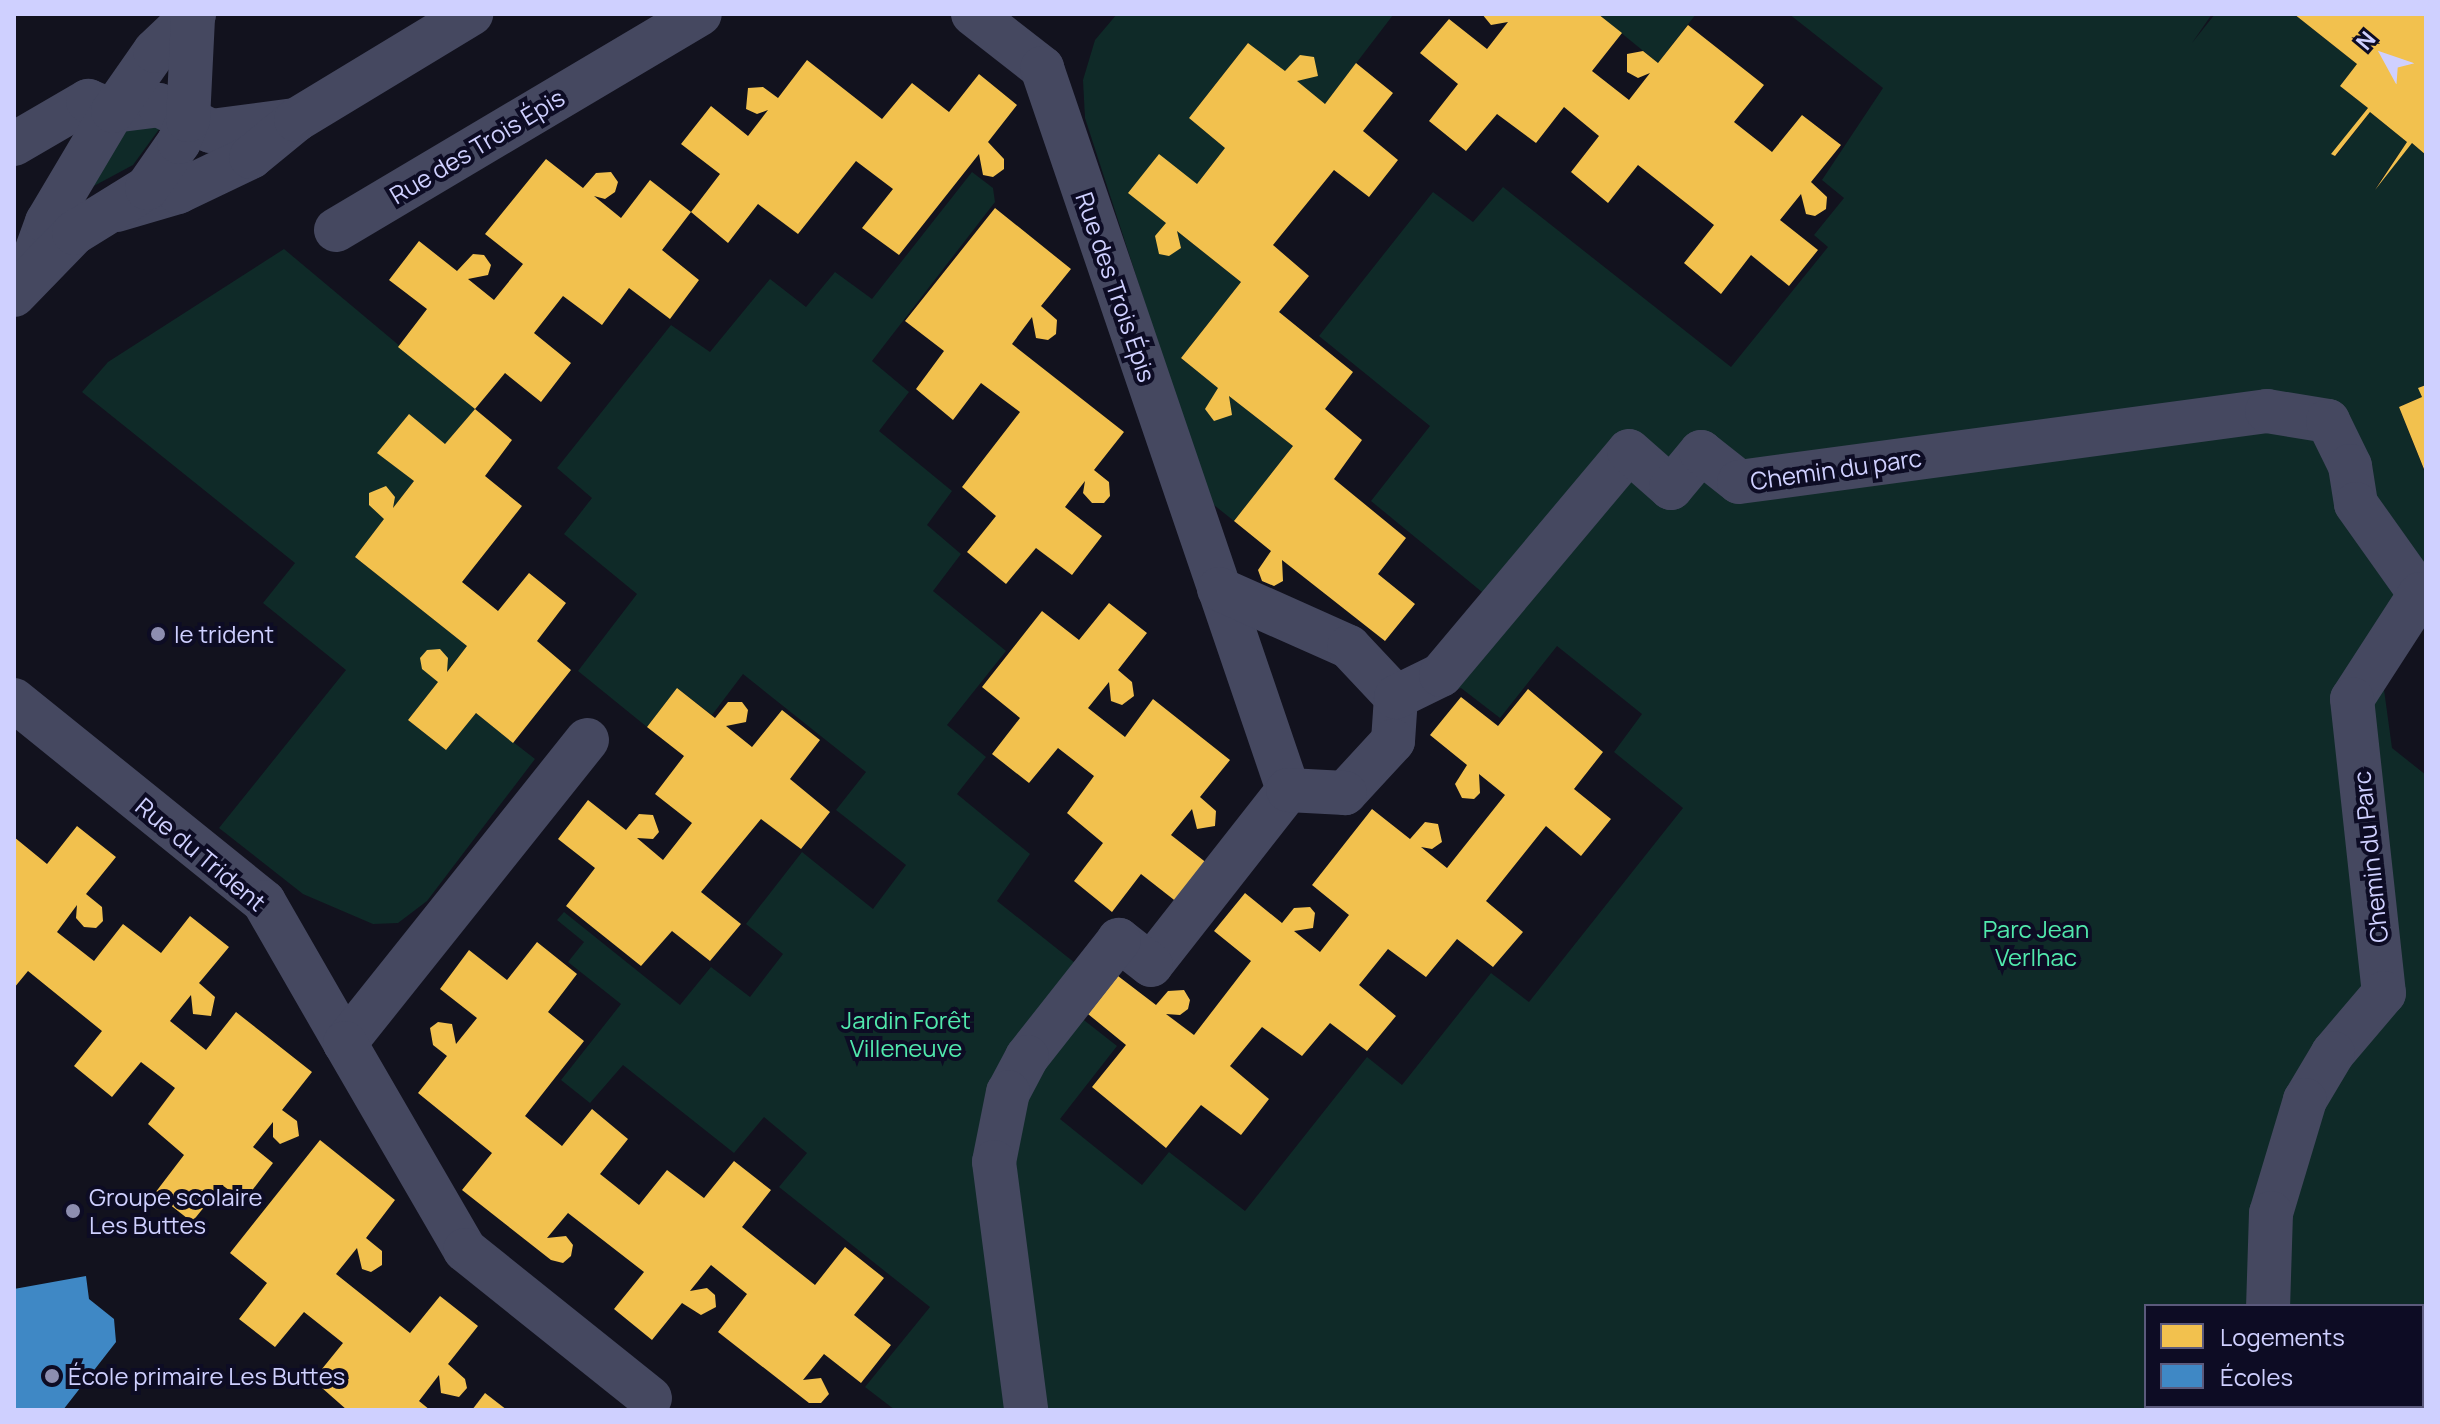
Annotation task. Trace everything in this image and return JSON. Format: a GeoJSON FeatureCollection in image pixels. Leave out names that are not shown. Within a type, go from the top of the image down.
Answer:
{"type":"FeatureCollection","features":[{"type":"Feature","properties":{"kind":"street"},"geometry":{"type":"LineString","coordinates":[[117,210],[178,192],[251,157],[296,120],[471,14]]}},
{"type":"Feature","properties":{"kind":"street","name":"Rue des Trois Épis"},"geometry":{"type":"LineString","coordinates":[[336,230],[700,14]]}},
{"type":"Feature","properties":{"kind":"street","name":"Rue des Trois Épis"},"geometry":{"type":"LineString","coordinates":[[973,14],[1042,68],[1288,790]]}},
{"type":"Feature","properties":{"kind":"street"},"geometry":{"type":"LineString","coordinates":[[20,287],[47,222],[113,111],[155,51],[194,16]]}},
{"type":"Feature","properties":{"kind":"street"},"geometry":{"type":"LineString","coordinates":[[20,287],[74,233],[117,210],[147,188],[188,120],[194,16]]}},
{"type":"Feature","properties":{"kind":"street"},"geometry":{"type":"LineString","coordinates":[[14,144],[88,101],[113,111],[159,105],[211,131],[296,120]]}},
{"type":"Feature","properties":{"kind":"street","name":"Chemin du parc"},"geometry":{"type":"LineString","coordinates":[[1396,697],[1441,675],[1629,451],[1671,488],[1701,452],[1739,482],[2267,411],[2328,421]]}},
{"type":"Feature","properties":{"kind":"street","name":"Chemin du Parc"},"geometry":{"type":"LineString","coordinates":[[2268,1304],[2271,1213],[2295,1124],[2333,1053],[2384,993],[2352,699],[2420,594],[2356,504],[2350,466],[2328,421]]}},
{"type":"Feature","properties":{"kind":"street"},"geometry":{"type":"LineString","coordinates":[[1026,1410],[994,1162],[997,1128],[1027,1057],[1119,940],[1151,965],[1288,790],[1345,793],[1393,741],[1396,697],[1349,647],[1219,589]]}},
{"type":"Feature","properties":{"kind":"street","name":"Rue du Trident"},"geometry":{"type":"LineString","coordinates":[[14,700],[264,902],[465,1250],[650,1398]]}},
{"type":"Feature","properties":{"kind":"street"},"geometry":{"type":"LineString","coordinates":[[345,1043],[586,739]]}},
{"type":"Feature","properties":{"kind":"green space"},"geometry":{"type":"Polygon","coordinates":[[[1117,14],[1399,14],[1393,15],[1325,104],[1248,43],[1189,118],[1225,148],[1197,184],[1177,231],[1241,282],[1181,358],[1293,446],[1234,521],[1209,501],[1085,118],[1083,80],[1095,40],[1117,14]]]}},
{"type":"Feature","properties":{"kind":"green space"},"geometry":{"type":"Polygon","coordinates":[[[1598,14],[1696,14],[1658,63],[1598,14]]]}},
{"type":"Feature","properties":{"kind":"green space","name":"Parc Jean Verlhac"},"geometry":{"type":"Polygon","coordinates":[[[1789,14],[2212,14],[2192,43],[2215,14],[2294,14],[2357,64],[2340,86],[2368,108],[2332,154],[2336,156],[2370,112],[2407,142],[2374,190],[2412,143],[2426,155],[2426,385],[2419,388],[2422,397],[2399,407],[2426,475],[2426,619],[2382,675],[2392,748],[2426,775],[2426,1410],[895,1410],[865,1387],[930,1307],[779,1187],[807,1153],[764,1117],[734,1153],[623,1065],[590,1103],[561,1080],[621,1004],[568,962],[584,942],[557,920],[564,912],[680,1005],[711,967],[750,997],[783,954],[746,924],[802,852],[873,909],[906,865],[836,810],[866,772],[743,674],[712,715],[677,688],[647,727],[578,671],[637,594],[564,534],[592,498],[557,468],[671,325],[710,352],[770,279],[806,307],[835,272],[872,299],[972,172],[993,188],[995,202],[872,361],[909,392],[879,431],[952,491],[927,525],[961,554],[933,591],[1006,651],[947,725],[986,757],[957,794],[1030,854],[997,901],[1075,963],[1112,918],[1145,943],[1080,1017],[1117,1046],[1060,1119],[1142,1185],[1169,1152],[1245,1211],[1367,1057],[1402,1085],[1491,973],[1529,1002],[1683,808],[1614,752],[1642,714],[1557,646],[1500,718],[1461,688],[1453,691],[1482,592],[1371,501],[1430,426],[1319,336],[1433,192],[1473,222],[1503,187],[1731,367],[1828,247],[1814,235],[1844,198],[1822,180],[1883,88],[1789,14]]]}},
{"type":"Feature","properties":{"kind":"green space"},"geometry":{"type":"Polygon","coordinates":[[[127,123],[160,128],[133,165],[77,195],[127,123]]]}},
{"type":"Feature","properties":{"kind":"green space"},"geometry":{"type":"Polygon","coordinates":[[[284,249],[475,409],[445,444],[408,415],[378,453],[414,481],[355,557],[467,646],[408,720],[446,750],[476,713],[535,759],[427,901],[398,923],[373,924],[303,894],[219,828],[346,670],[263,603],[295,563],[82,392],[108,362],[284,249]]]}},
{"type":"Feature","properties":{"kind":"building: Logements"},"geometry":{"type":"Polygon","coordinates":[[[1482,14],[1598,14],[1622,33],[1592,71],[1629,100],[1650,73],[1638,78],[1627,72],[1627,54],[1643,51],[1658,63],[1688,25],[1764,85],[1734,122],[1772,152],[1802,115],[1841,145],[1811,182],[1827,197],[1826,209],[1815,216],[1806,214],[1801,194],[1780,220],[1818,250],[1789,286],[1751,255],[1721,294],[1684,263],[1714,225],[1638,165],[1608,203],[1571,172],[1599,136],[1564,107],[1536,143],[1497,114],[1466,151],[1429,121],[1458,84],[1420,53],[1449,19],[1487,49],[1508,22],[1491,25],[1482,14]]]}},
{"type":"Feature","properties":{"kind":"building: Logements"},"geometry":{"type":"Polygon","coordinates":[[[2294,14],[2426,14],[2426,155],[2412,143],[2375,190],[2407,142],[2370,112],[2335,156],[2331,154],[2368,108],[2340,86],[2357,64],[2294,14]]]}},
{"type":"Feature","properties":{"kind":"building: Logements"},"geometry":{"type":"Polygon","coordinates":[[[1248,43],[1285,71],[1300,55],[1314,57],[1318,76],[1297,81],[1325,104],[1356,63],[1393,93],[1363,131],[1398,160],[1369,197],[1334,170],[1273,245],[1309,276],[1279,312],[1353,372],[1325,409],[1362,440],[1334,479],[1406,538],[1378,574],[1415,604],[1385,641],[1282,560],[1283,581],[1274,586],[1262,581],[1258,570],[1271,551],[1234,521],[1293,446],[1229,396],[1232,415],[1214,421],[1205,409],[1218,388],[1181,358],[1241,282],[1177,231],[1181,248],[1169,256],[1159,254],[1155,236],[1166,223],[1128,193],[1159,154],[1197,184],[1225,148],[1189,118],[1248,43]]]}},
{"type":"Feature","properties":{"kind":"building: Logements"},"geometry":{"type":"Polygon","coordinates":[[[807,60],[882,119],[912,83],[949,112],[979,74],[1017,105],[988,142],[1004,159],[1004,169],[993,177],[983,175],[979,154],[899,255],[862,228],[893,189],[856,161],[798,234],[758,204],[728,243],[691,212],[720,174],[681,144],[711,106],[748,136],[768,110],[757,114],[746,109],[748,88],[763,87],[778,98],[807,60]]]}},
{"type":"Feature","properties":{"kind":"building: Logements"},"geometry":{"type":"Polygon","coordinates":[[[546,159],[583,188],[596,173],[611,172],[618,182],[615,192],[605,199],[594,196],[621,218],[650,180],[691,212],[662,250],[699,280],[670,319],[629,288],[602,325],[563,296],[534,333],[571,363],[541,402],[505,373],[475,409],[398,347],[427,309],[389,280],[419,241],[457,271],[473,254],[484,255],[491,265],[488,275],[468,279],[494,300],[523,264],[485,234],[546,159]]]}},
{"type":"Feature","properties":{"kind":"building: Logements"},"geometry":{"type":"Polygon","coordinates":[[[995,208],[1071,269],[1041,306],[1057,320],[1056,334],[1048,340],[1036,338],[1032,317],[1012,344],[1124,432],[1094,470],[1109,482],[1110,496],[1104,503],[1092,503],[1083,493],[1085,481],[1065,507],[1102,536],[1072,575],[1036,548],[1006,584],[967,552],[996,516],[962,487],[1020,412],[981,383],[953,420],[916,389],[944,351],[905,321],[995,208]]]}},
{"type":"Feature","properties":{"kind":"building: Logements"},"geometry":{"type":"Polygon","coordinates":[[[2426,385],[2426,474],[2399,407],[2422,397],[2418,388],[2426,385]]]}},
{"type":"Feature","properties":{"kind":"building: Logements"},"geometry":{"type":"Polygon","coordinates":[[[475,409],[512,440],[485,476],[522,506],[462,582],[498,611],[529,573],[566,603],[537,641],[571,670],[513,743],[476,713],[446,750],[408,720],[438,682],[422,669],[420,658],[427,650],[440,649],[448,658],[447,672],[467,646],[355,557],[384,519],[369,505],[369,493],[386,486],[395,497],[393,508],[414,481],[377,453],[409,414],[445,444],[475,409]]]}},
{"type":"Feature","properties":{"kind":"building: Logements"},"geometry":{"type":"Polygon","coordinates":[[[1109,603],[1147,633],[1118,670],[1132,682],[1134,696],[1122,705],[1111,701],[1109,682],[1088,708],[1125,737],[1153,699],[1230,760],[1200,797],[1216,811],[1215,826],[1197,829],[1192,809],[1171,835],[1208,864],[1178,903],[1141,874],[1112,912],[1074,881],[1103,843],[1067,813],[1094,776],[1058,748],[1029,783],[992,754],[1020,718],[982,687],[1042,611],[1079,640],[1109,603]]]}},
{"type":"Feature","properties":{"kind":"building: Logements"},"geometry":{"type":"Polygon","coordinates":[[[677,688],[715,718],[728,702],[742,702],[748,710],[746,722],[726,726],[752,747],[782,710],[820,740],[790,779],[830,812],[801,849],[761,819],[701,892],[741,924],[710,961],[672,931],[641,966],[566,906],[595,868],[558,839],[588,800],[626,830],[639,814],[653,815],[659,832],[653,839],[637,838],[663,860],[692,823],[655,794],[684,756],[647,727],[677,688]]]}},
{"type":"Feature","properties":{"kind":"building: Logements"},"geometry":{"type":"Polygon","coordinates":[[[1528,689],[1603,752],[1574,789],[1611,819],[1581,856],[1546,826],[1486,901],[1523,932],[1493,967],[1457,939],[1426,977],[1388,949],[1359,985],[1396,1016],[1367,1051],[1330,1023],[1302,1056],[1262,1027],[1230,1066],[1269,1099],[1241,1135],[1201,1105],[1166,1148],[1092,1087],[1126,1045],[1088,1014],[1118,976],[1156,1005],[1168,991],[1184,990],[1190,1000],[1188,1009],[1180,1015],[1166,1014],[1194,1035],[1251,961],[1214,931],[1245,893],[1282,923],[1294,908],[1310,907],[1315,913],[1313,928],[1294,931],[1320,952],[1349,915],[1312,885],[1372,809],[1410,839],[1425,822],[1438,824],[1442,842],[1432,849],[1421,847],[1447,868],[1505,795],[1479,774],[1480,793],[1474,799],[1462,798],[1455,784],[1467,765],[1430,735],[1461,697],[1498,726],[1528,689]]]}},
{"type":"Feature","properties":{"kind":"building: Logements"},"geometry":{"type":"Polygon","coordinates":[[[77,826],[116,857],[86,894],[102,907],[103,921],[96,928],[84,927],[76,918],[77,905],[57,932],[94,961],[123,924],[161,953],[190,916],[229,947],[199,983],[215,997],[211,1016],[193,1014],[191,995],[170,1021],[206,1050],[236,1012],[312,1072],[282,1110],[297,1121],[299,1136],[280,1144],[273,1137],[273,1122],[253,1147],[273,1163],[244,1201],[222,1185],[192,1222],[155,1193],[184,1155],[148,1124],[175,1088],[141,1062],[112,1097],[74,1066],[102,1031],[28,971],[14,988],[14,837],[47,864],[77,826]]]}},
{"type":"Feature","properties":{"kind":"building: Logements"},"geometry":{"type":"Polygon","coordinates":[[[537,942],[577,974],[548,1012],[584,1041],[525,1116],[562,1146],[592,1109],[628,1139],[600,1174],[639,1205],[667,1170],[704,1198],[734,1161],[771,1190],[742,1227],[815,1285],[845,1247],[884,1278],[854,1315],[891,1345],[861,1383],[824,1354],[803,1380],[821,1378],[829,1394],[821,1403],[809,1403],[718,1332],[747,1294],[711,1265],[690,1291],[707,1288],[715,1295],[716,1307],[701,1315],[682,1303],[652,1340],[614,1309],[644,1272],[568,1213],[547,1238],[566,1236],[573,1245],[571,1256],[563,1263],[551,1260],[462,1190],[492,1153],[418,1093],[447,1056],[433,1045],[430,1028],[438,1022],[452,1024],[456,1044],[477,1018],[440,989],[469,950],[507,980],[537,942]]]}},
{"type":"Feature","properties":{"kind":"building: Logements"},"geometry":{"type":"Polygon","coordinates":[[[320,1140],[395,1200],[366,1238],[382,1251],[382,1265],[371,1272],[362,1269],[357,1248],[336,1274],[410,1333],[440,1296],[478,1326],[448,1364],[465,1379],[467,1388],[459,1397],[441,1393],[439,1375],[419,1401],[430,1410],[347,1410],[313,1380],[343,1343],[304,1312],[275,1347],[239,1319],[267,1283],[230,1253],[320,1140]]]}},
{"type":"Feature","properties":{"kind":"building: Logements"},"geometry":{"type":"Polygon","coordinates":[[[485,1393],[507,1410],[472,1410],[485,1393]]]}},
{"type":"Feature","properties":{"kind":"building: Écoles","name":"École primaire Les Buttes"},"geometry":{"type":"Polygon","coordinates":[[[86,1276],[89,1299],[114,1319],[116,1342],[63,1410],[14,1410],[14,1289],[86,1276]]]}},
{"type":"Feature","properties":{"kind":"place","name":"le trident"},"geometry":{"type":"Point","coordinates":[158,634]}},
{"type":"Feature","properties":{"kind":"place","name":"Groupe scolaire Les Buttes"},"geometry":{"type":"Point","coordinates":[73,1211]}},
{"type":"Feature","properties":{"kind":"place","name":"École primaire Les Buttes"},"geometry":{"type":"Point","coordinates":[52,1376]}},
{"type":"Feature","properties":{"kind":"park label","name":"Jardin Forêt Villeneuve"},"geometry":{"type":"Point","coordinates":[906,1034]}}]}
